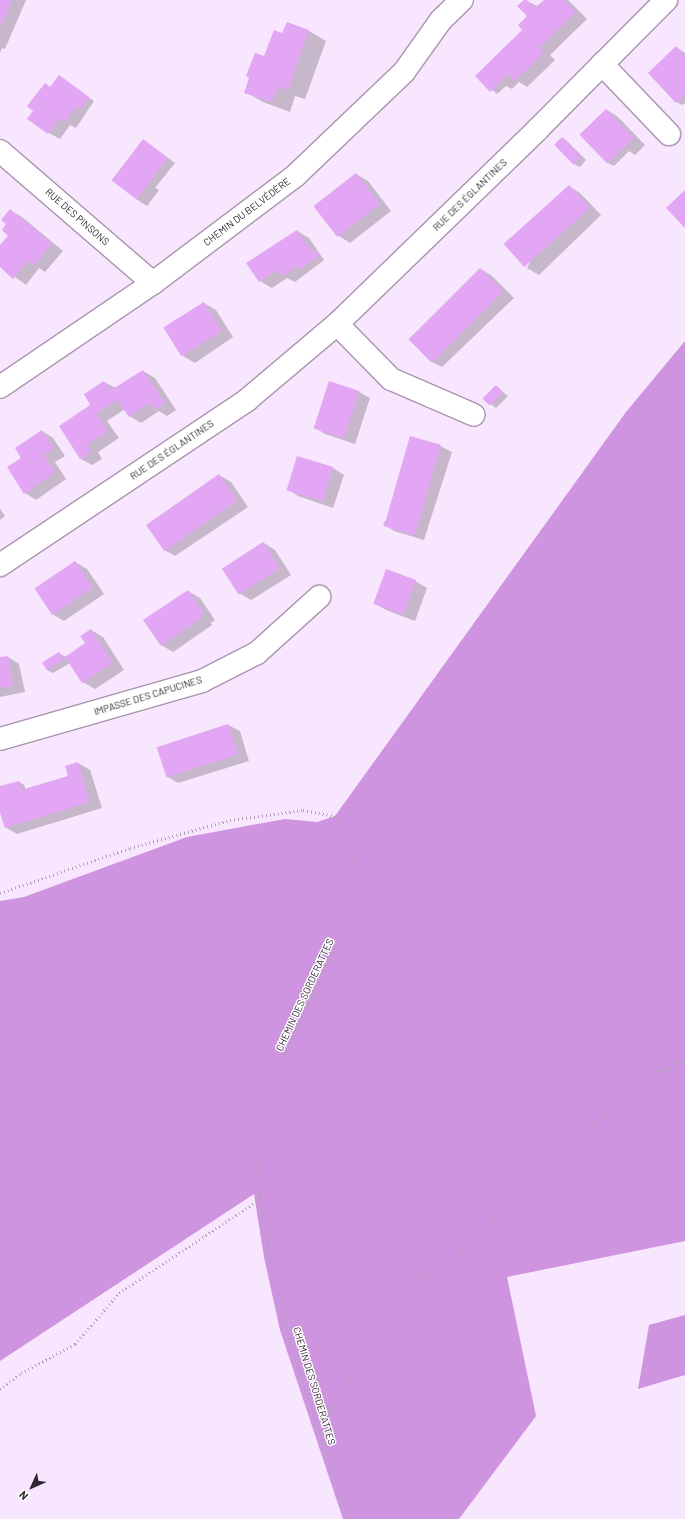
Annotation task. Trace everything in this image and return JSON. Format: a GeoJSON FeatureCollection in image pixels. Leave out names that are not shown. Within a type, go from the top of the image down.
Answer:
{"type":"FeatureCollection","features":[{"type":"Feature","properties":{"kind":"street","name":"CHEMIN DU BELVÉDÈRE"},"geometry":{"type":"LineString","coordinates":[[0,387],[153,283],[295,176],[404,72],[441,20],[462,0]]}},
{"type":"Feature","properties":{"kind":"street","name":"RUE DES ÉGLANTINES"},"geometry":{"type":"LineString","coordinates":[[0,565],[246,400],[336,324],[538,129],[666,0]]}},
{"type":"Feature","properties":{"kind":"street"},"geometry":{"type":"LineString","coordinates":[[602,64],[669,134]]}},
{"type":"Feature","properties":{"kind":"street","name":"RUE DES PINSONS"},"geometry":{"type":"LineString","coordinates":[[0,151],[153,283]]}},
{"type":"Feature","properties":{"kind":"street"},"geometry":{"type":"LineString","coordinates":[[336,324],[391,380],[474,415]]}},
{"type":"Feature","properties":{"kind":"street","name":"IMPASSE DES CAPUCINES"},"geometry":{"type":"LineString","coordinates":[[0,739],[202,681],[257,653],[319,597]]}},
{"type":"Feature","properties":{"kind":"path","name":"CHEMIN DES SORDERATTES"},"geometry":{"type":"LineString","coordinates":[[0,893],[130,848],[230,820],[304,810],[335,816],[352,844],[358,889],[346,927],[262,1105],[256,1136],[260,1199],[269,1248],[292,1348],[349,1519]]}},
{"type":"Feature","properties":{"kind":"path"},"geometry":{"type":"LineString","coordinates":[[319,1430],[389,1311],[426,1275],[463,1251],[561,1152],[645,1080],[651,1075],[685,1060]]}},
{"type":"Feature","properties":{"kind":"path"},"geometry":{"type":"LineString","coordinates":[[0,1388],[21,1373],[75,1344],[119,1293],[260,1199]]}},
{"type":"Feature","properties":{"kind":"shaded area"},"geometry":{"type":"Polygon","coordinates":[[[685,341],[685,1241],[507,1277],[536,1416],[459,1519],[343,1519],[280,1330],[264,1257],[254,1194],[0,1361],[0,901],[24,897],[187,837],[285,819],[317,822],[335,816],[626,412],[685,341]]]}},
{"type":"Feature","properties":{"kind":"shaded area"},"geometry":{"type":"Polygon","coordinates":[[[685,1315],[685,1375],[638,1389],[649,1325],[685,1315]]]}},
{"type":"Feature","properties":{"kind":"building"},"geometry":{"type":"Polygon","coordinates":[[[0,0],[12,0],[0,27],[0,0]]]}},
{"type":"Feature","properties":{"kind":"building"},"geometry":{"type":"Polygon","coordinates":[[[524,0],[527,0],[535,8],[544,0],[564,0],[576,12],[539,48],[544,53],[515,81],[508,74],[490,92],[475,76],[522,30],[518,25],[527,16],[517,6],[524,0]]]}},
{"type":"Feature","properties":{"kind":"building"},"geometry":{"type":"Polygon","coordinates":[[[287,22],[309,30],[288,90],[278,87],[272,102],[244,93],[249,78],[246,76],[255,53],[264,56],[274,30],[282,33],[287,22]]]}},
{"type":"Feature","properties":{"kind":"building"},"geometry":{"type":"Polygon","coordinates":[[[676,46],[685,56],[685,94],[676,103],[648,73],[676,46]]]}},
{"type":"Feature","properties":{"kind":"building"},"geometry":{"type":"Polygon","coordinates":[[[59,75],[89,97],[80,109],[76,107],[64,123],[59,118],[48,134],[27,119],[33,111],[27,106],[45,83],[50,87],[59,75]]]}},
{"type":"Feature","properties":{"kind":"building"},"geometry":{"type":"Polygon","coordinates":[[[606,109],[634,138],[607,163],[579,135],[606,109]]]}},
{"type":"Feature","properties":{"kind":"building"},"geometry":{"type":"Polygon","coordinates":[[[562,137],[581,157],[574,165],[554,145],[562,137]]]}},
{"type":"Feature","properties":{"kind":"building"},"geometry":{"type":"Polygon","coordinates":[[[143,139],[168,158],[136,199],[112,181],[143,139]]]}},
{"type":"Feature","properties":{"kind":"building"},"geometry":{"type":"Polygon","coordinates":[[[356,173],[380,204],[337,237],[313,206],[356,173]]]}},
{"type":"Feature","properties":{"kind":"building"},"geometry":{"type":"Polygon","coordinates":[[[569,185],[590,208],[524,267],[504,244],[569,185]]]}},
{"type":"Feature","properties":{"kind":"building"},"geometry":{"type":"Polygon","coordinates":[[[685,190],[685,228],[666,208],[685,190]]]}},
{"type":"Feature","properties":{"kind":"building"},"geometry":{"type":"Polygon","coordinates":[[[10,209],[52,244],[33,266],[28,261],[13,279],[0,267],[0,245],[8,236],[2,230],[6,224],[1,220],[10,209]]]}},
{"type":"Feature","properties":{"kind":"building"},"geometry":{"type":"Polygon","coordinates":[[[297,230],[311,251],[314,249],[319,256],[300,269],[298,266],[282,276],[277,270],[259,282],[246,263],[297,230]]]}},
{"type":"Feature","properties":{"kind":"building"},"geometry":{"type":"Polygon","coordinates":[[[480,268],[503,291],[432,363],[409,339],[480,268]]]}},
{"type":"Feature","properties":{"kind":"building"},"geometry":{"type":"Polygon","coordinates":[[[204,302],[222,331],[181,356],[163,327],[204,302]]]}},
{"type":"Feature","properties":{"kind":"building"},"geometry":{"type":"Polygon","coordinates":[[[143,370],[165,403],[155,410],[150,403],[129,417],[117,400],[96,414],[108,431],[87,445],[91,452],[80,459],[59,426],[90,405],[84,394],[93,388],[104,381],[111,390],[143,370]]]}},
{"type":"Feature","properties":{"kind":"building"},"geometry":{"type":"Polygon","coordinates":[[[329,381],[359,391],[344,438],[314,429],[329,381]]]}},
{"type":"Feature","properties":{"kind":"building"},"geometry":{"type":"Polygon","coordinates":[[[496,385],[503,392],[490,406],[483,398],[496,385]]]}},
{"type":"Feature","properties":{"kind":"building"},"geometry":{"type":"Polygon","coordinates":[[[42,430],[54,449],[44,455],[55,472],[24,494],[7,467],[21,458],[15,448],[42,430]]]}},
{"type":"Feature","properties":{"kind":"building"},"geometry":{"type":"Polygon","coordinates":[[[410,436],[441,445],[415,535],[384,526],[410,436]]]}},
{"type":"Feature","properties":{"kind":"building"},"geometry":{"type":"Polygon","coordinates":[[[297,456],[333,467],[323,502],[286,490],[297,456]]]}},
{"type":"Feature","properties":{"kind":"building"},"geometry":{"type":"Polygon","coordinates":[[[219,474],[237,500],[164,551],[146,525],[219,474]]]}},
{"type":"Feature","properties":{"kind":"building"},"geometry":{"type":"Polygon","coordinates":[[[263,542],[280,568],[239,595],[222,569],[263,542]]]}},
{"type":"Feature","properties":{"kind":"building"},"geometry":{"type":"Polygon","coordinates":[[[75,561],[93,588],[52,615],[34,588],[75,561]]]}},
{"type":"Feature","properties":{"kind":"building"},"geometry":{"type":"Polygon","coordinates":[[[386,569],[416,580],[403,615],[373,604],[386,569]]]}},
{"type":"Feature","properties":{"kind":"building"},"geometry":{"type":"Polygon","coordinates":[[[188,590],[204,613],[200,616],[201,618],[161,646],[143,620],[188,590]]]}},
{"type":"Feature","properties":{"kind":"building"},"geometry":{"type":"Polygon","coordinates":[[[91,629],[113,663],[82,683],[65,657],[85,643],[80,636],[91,629]]]}},
{"type":"Feature","properties":{"kind":"building"},"geometry":{"type":"Polygon","coordinates":[[[59,652],[64,660],[47,670],[42,663],[59,652]]]}},
{"type":"Feature","properties":{"kind":"building"},"geometry":{"type":"Polygon","coordinates":[[[8,656],[13,686],[0,688],[0,657],[8,656]]]}},
{"type":"Feature","properties":{"kind":"building"},"geometry":{"type":"Polygon","coordinates":[[[228,724],[238,754],[167,778],[157,747],[228,724]]]}},
{"type":"Feature","properties":{"kind":"building"},"geometry":{"type":"Polygon","coordinates":[[[78,762],[90,802],[5,828],[0,813],[0,786],[19,781],[21,790],[68,776],[65,766],[78,762]]]}}]}
